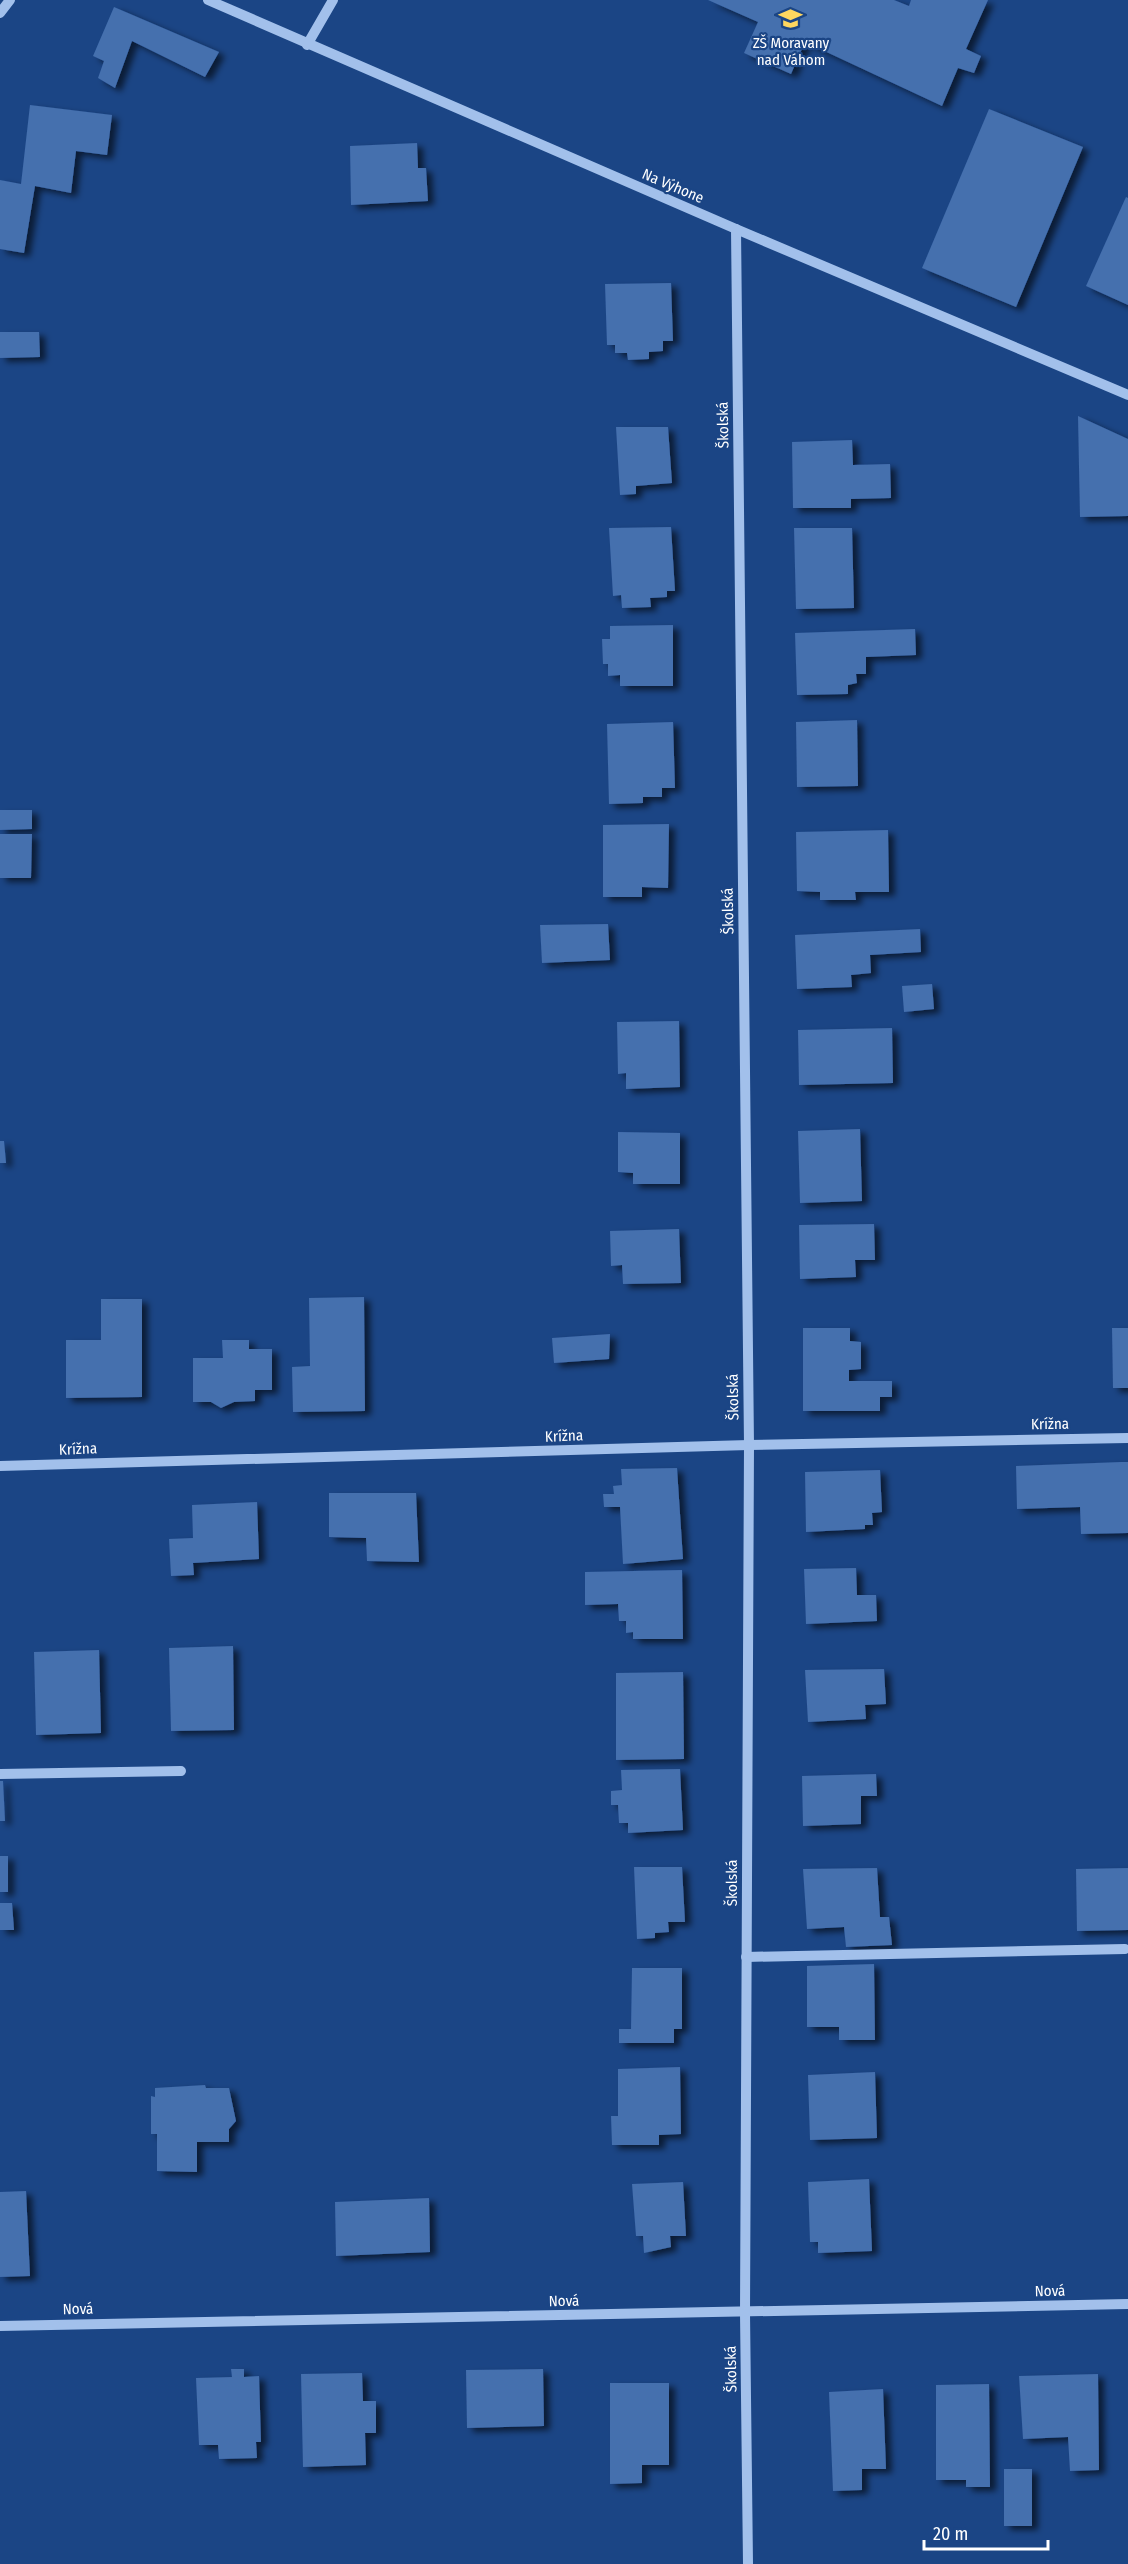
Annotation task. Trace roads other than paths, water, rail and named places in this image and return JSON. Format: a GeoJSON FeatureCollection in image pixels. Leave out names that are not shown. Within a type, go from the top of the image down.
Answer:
{"type":"FeatureCollection","features":[{"type":"Feature","properties":{"kind":"street"},"geometry":{"type":"LineString","coordinates":[[0,14],[10,0]]}},
{"type":"Feature","properties":{"kind":"street","name":"Na Výhone"},"geometry":{"type":"LineString","coordinates":[[208,0],[736,230],[1128,396]]}},
{"type":"Feature","properties":{"kind":"street"},"geometry":{"type":"LineString","coordinates":[[307,45],[333,0]]}},
{"type":"Feature","properties":{"kind":"street","name":"Školská"},"geometry":{"type":"LineString","coordinates":[[736,230],[749,1445],[745,2313],[748,2564]]}},
{"type":"Feature","properties":{"kind":"street","name":"Krížna"},"geometry":{"type":"LineString","coordinates":[[0,1466],[749,1445],[1128,1438]]}},
{"type":"Feature","properties":{"kind":"street"},"geometry":{"type":"LineString","coordinates":[[0,1774],[181,1771]]}},
{"type":"Feature","properties":{"kind":"street"},"geometry":{"type":"LineString","coordinates":[[746,1957],[1125,1949]]}},
{"type":"Feature","properties":{"kind":"street","name":"Nová"},"geometry":{"type":"LineString","coordinates":[[0,2326],[1128,2304]]}},
{"type":"Feature","properties":{"kind":"place","name":"ZŠ Moravany nad Váhom"},"geometry":{"type":"Point","coordinates":[791,19]}}]}
